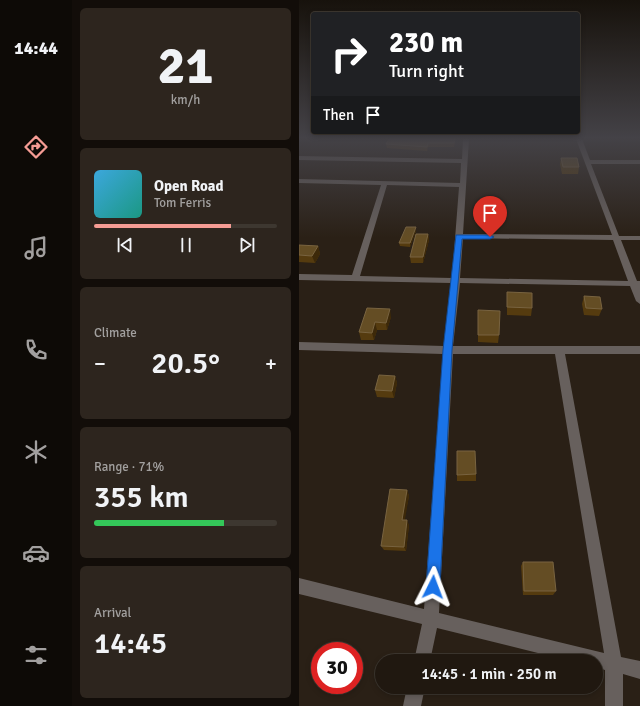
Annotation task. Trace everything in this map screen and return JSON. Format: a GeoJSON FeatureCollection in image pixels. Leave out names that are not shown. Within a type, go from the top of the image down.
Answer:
{"type":"FeatureCollection","features":[{"type":"Feature","properties":{"kind":"street"},"geometry":{"type":"LineString","coordinates":[[424,654],[431,619],[448,350],[456,280],[463,172]]}},
{"type":"Feature","properties":{"kind":"street"},"geometry":{"type":"LineString","coordinates":[[592,172],[616,238],[637,284],[640,301]]}},
{"type":"Feature","properties":{"kind":"street"},"geometry":{"type":"LineString","coordinates":[[299,181],[462,185]]}},
{"type":"Feature","properties":{"kind":"street"},"geometry":{"type":"LineString","coordinates":[[355,278],[385,183]]}},
{"type":"Feature","properties":{"kind":"street"},"geometry":{"type":"LineString","coordinates":[[459,236],[640,238]]}},
{"type":"Feature","properties":{"kind":"street"},"geometry":{"type":"LineString","coordinates":[[299,277],[637,284]]}},
{"type":"Feature","properties":{"kind":"street"},"geometry":{"type":"LineString","coordinates":[[299,346],[448,350],[640,350]]}},
{"type":"Feature","properties":{"kind":"street"},"geometry":{"type":"LineString","coordinates":[[559,350],[614,664],[614,706]]}},
{"type":"Feature","properties":{"kind":"street"},"geometry":{"type":"LineString","coordinates":[[299,586],[640,670]]}},
{"type":"Feature","properties":{"kind":"street"},"geometry":{"type":"LineString","coordinates":[[412,706],[415,694]]}},
{"type":"Feature","properties":{"kind":"building"},"geometry":{"type":"Polygon","coordinates":[[[406,227],[416,227],[410,243],[399,243],[406,227]]]}},
{"type":"Feature","properties":{"kind":"building"},"geometry":{"type":"Polygon","coordinates":[[[416,234],[428,234],[423,257],[410,257],[416,234]]]}},
{"type":"Feature","properties":{"kind":"building"},"geometry":{"type":"Polygon","coordinates":[[[299,245],[318,246],[312,256],[299,255],[299,245]]]}},
{"type":"Feature","properties":{"kind":"building"},"geometry":{"type":"Polygon","coordinates":[[[507,292],[532,293],[532,308],[507,307],[507,292]]]}},
{"type":"Feature","properties":{"kind":"building"},"geometry":{"type":"Polygon","coordinates":[[[584,296],[600,297],[602,309],[586,308],[584,296]]]}},
{"type":"Feature","properties":{"kind":"building"},"geometry":{"type":"Polygon","coordinates":[[[367,308],[390,309],[386,323],[375,322],[372,333],[359,332],[367,308]]]}},
{"type":"Feature","properties":{"kind":"building"},"geometry":{"type":"Polygon","coordinates":[[[478,310],[500,311],[499,335],[478,335],[478,310]]]}},
{"type":"Feature","properties":{"kind":"building"},"geometry":{"type":"Polygon","coordinates":[[[379,375],[395,376],[392,391],[375,390],[379,375]]]}},
{"type":"Feature","properties":{"kind":"building"},"geometry":{"type":"Polygon","coordinates":[[[457,451],[475,451],[476,474],[457,475],[457,451]]]}},
{"type":"Feature","properties":{"kind":"building"},"geometry":{"type":"Polygon","coordinates":[[[390,489],[407,490],[402,520],[407,520],[404,547],[381,546],[390,489]]]}},
{"type":"Feature","properties":{"kind":"building"},"geometry":{"type":"Polygon","coordinates":[[[523,562],[553,562],[556,591],[524,591],[523,562]]]}},
{"type":"Feature","properties":{"kind":"route"},"geometry":{"type":"LineString","coordinates":[[433,587],[448,350],[456,280],[459,236],[490,237]]}}]}
